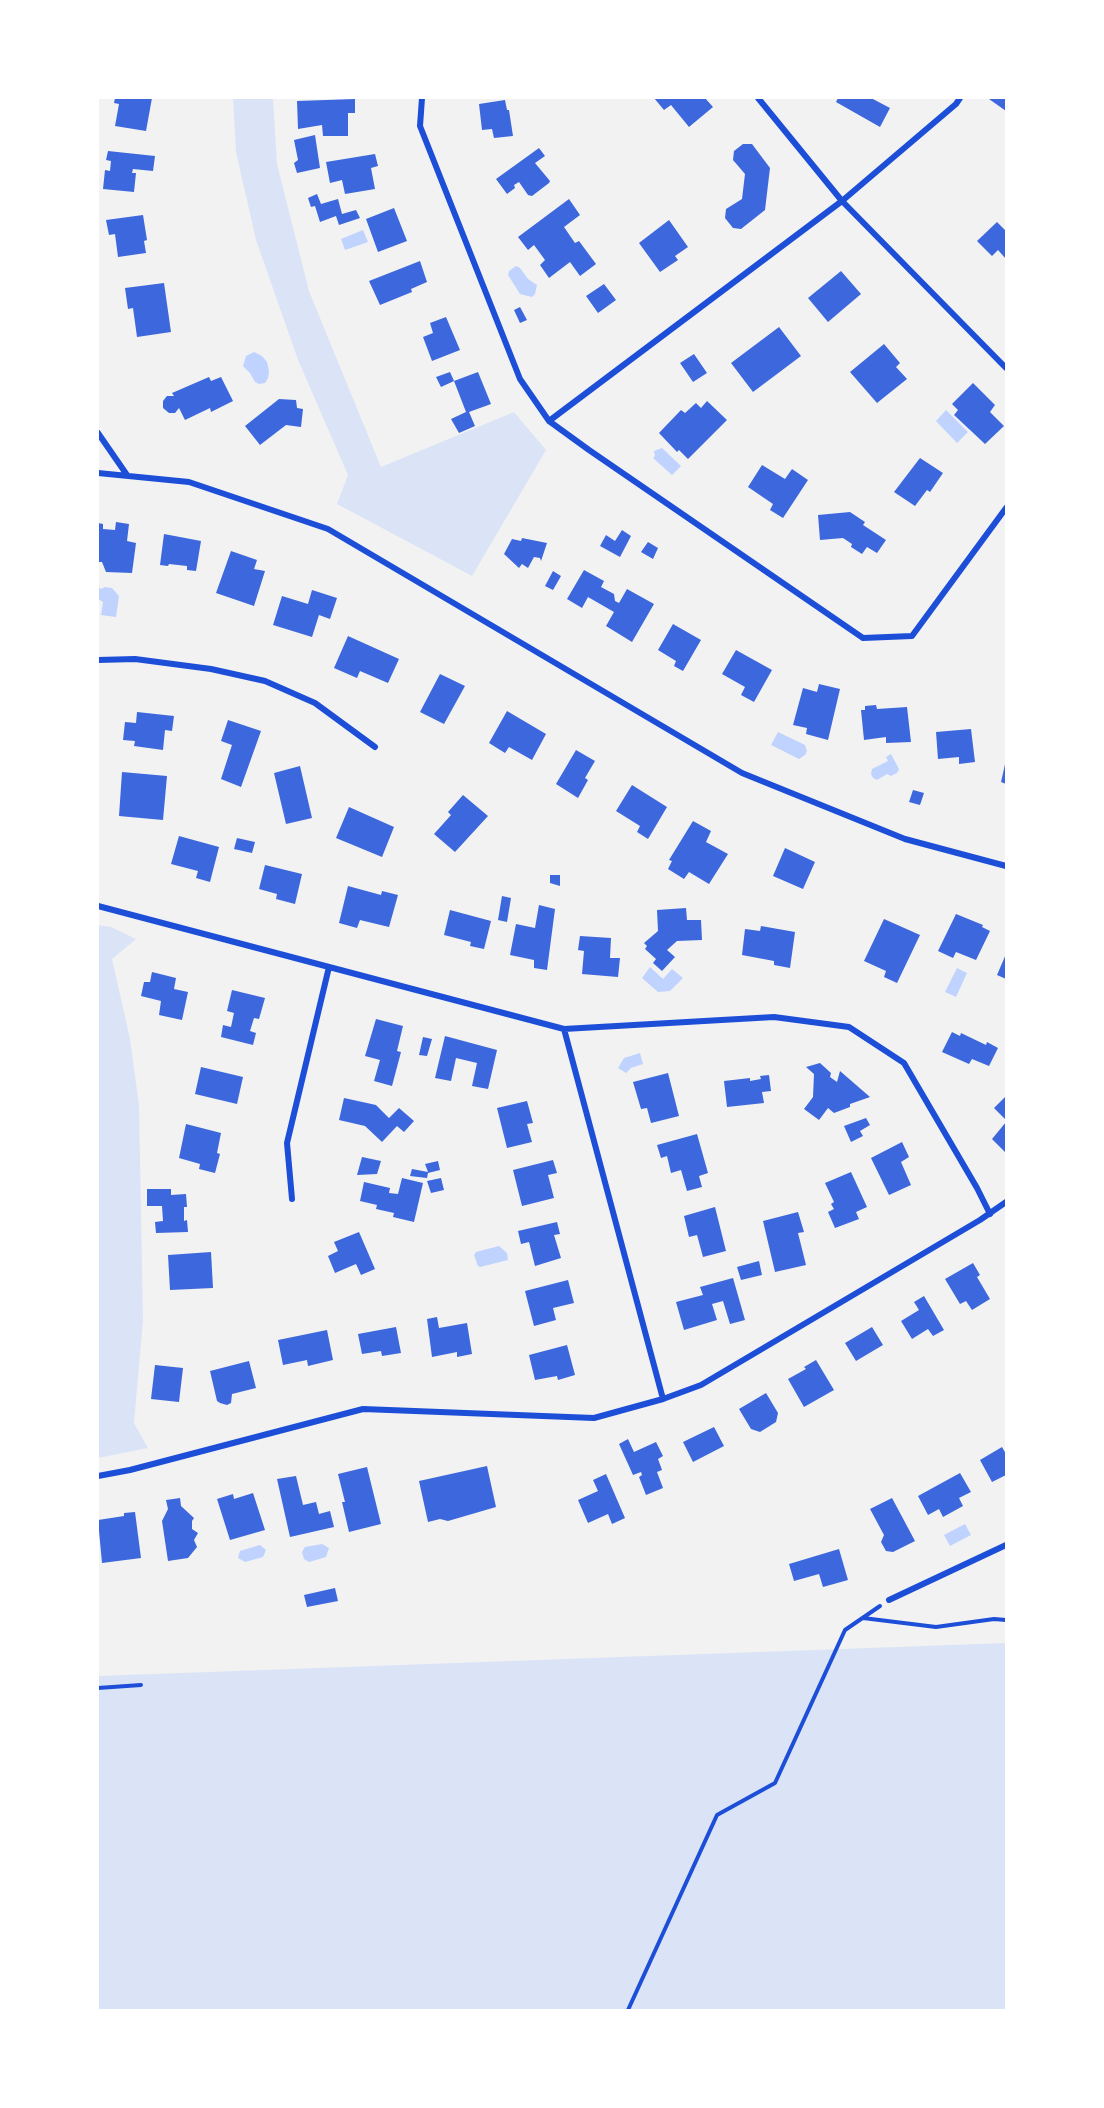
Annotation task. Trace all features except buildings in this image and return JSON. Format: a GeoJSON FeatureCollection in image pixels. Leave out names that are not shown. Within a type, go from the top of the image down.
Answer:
{"type":"FeatureCollection","features":[{"type":"Feature","properties":{"kind":"street"},"geometry":{"type":"LineString","coordinates":[[422,98],[420,126],[520,379],[549,421],[589,450],[863,638],[912,636],[1006,508]]}},
{"type":"Feature","properties":{"kind":"street"},"geometry":{"type":"LineString","coordinates":[[758,98],[843,201],[1006,368]]}},
{"type":"Feature","properties":{"kind":"street"},"geometry":{"type":"LineString","coordinates":[[549,421],[843,201],[956,104],[960,98]]}},
{"type":"Feature","properties":{"kind":"street"},"geometry":{"type":"LineString","coordinates":[[98,432],[127,475]]}},
{"type":"Feature","properties":{"kind":"street"},"geometry":{"type":"LineString","coordinates":[[98,473],[189,482],[328,529],[742,773],[904,839],[1006,866]]}},
{"type":"Feature","properties":{"kind":"street"},"geometry":{"type":"LineString","coordinates":[[98,660],[135,659],[211,669],[265,681],[315,703],[375,747]]}},
{"type":"Feature","properties":{"kind":"street"},"geometry":{"type":"LineString","coordinates":[[98,906],[564,1029],[774,1017],[849,1027],[904,1063],[990,1214]]}},
{"type":"Feature","properties":{"kind":"street"},"geometry":{"type":"LineString","coordinates":[[292,1199],[287,1143],[329,967]]}},
{"type":"Feature","properties":{"kind":"street"},"geometry":{"type":"LineString","coordinates":[[564,1029],[663,1399]]}},
{"type":"Feature","properties":{"kind":"street"},"geometry":{"type":"LineString","coordinates":[[98,1476],[130,1470],[363,1409],[594,1418],[663,1399],[701,1385],[990,1214],[1006,1202]]}},
{"type":"Feature","properties":{"kind":"street"},"geometry":{"type":"LineString","coordinates":[[889,1600],[1006,1545]]}},
{"type":"Feature","properties":{"kind":"path"},"geometry":{"type":"LineString","coordinates":[[628,2010],[717,1815],[775,1783],[845,1630],[889,1600]]}},
{"type":"Feature","properties":{"kind":"path"},"geometry":{"type":"LineString","coordinates":[[862,1618],[936,1627],[994,1618],[1006,1620]]}},
{"type":"Feature","properties":{"kind":"path"},"geometry":{"type":"LineString","coordinates":[[98,1688],[141,1685]]}},
{"type":"Feature","properties":{"kind":"shaded area"},"geometry":{"type":"Polygon","coordinates":[[[233,98],[273,98],[277,164],[309,291],[381,467],[514,412],[546,450],[472,576],[337,504],[348,475],[298,360],[256,240],[236,152],[233,98]]]}},
{"type":"Feature","properties":{"kind":"shaded area"},"geometry":{"type":"Polygon","coordinates":[[[98,925],[111,927],[136,939],[112,959],[130,1039],[139,1105],[143,1320],[134,1423],[148,1448],[98,1458],[98,925]]]}},
{"type":"Feature","properties":{"kind":"shaded area"},"geometry":{"type":"Polygon","coordinates":[[[1006,1643],[1006,2010],[98,2010],[98,1676],[1006,1643]]]}},
{"type":"Feature","properties":{"kind":"water"},"geometry":{"type":"Polygon","coordinates":[[[363,230],[368,242],[345,250],[341,239],[363,230]]]}},
{"type":"Feature","properties":{"kind":"water"},"geometry":{"type":"Polygon","coordinates":[[[516,266],[537,285],[532,297],[520,294],[508,275],[509,271],[516,266]]]}},
{"type":"Feature","properties":{"kind":"water"},"geometry":{"type":"Polygon","coordinates":[[[254,352],[267,362],[269,371],[265,383],[255,382],[243,366],[246,356],[254,352]]]}},
{"type":"Feature","properties":{"kind":"water"},"geometry":{"type":"Polygon","coordinates":[[[946,410],[968,432],[957,443],[936,421],[946,410]]]}},
{"type":"Feature","properties":{"kind":"water"},"geometry":{"type":"Polygon","coordinates":[[[662,448],[681,466],[672,475],[653,458],[654,451],[662,448]]]}},
{"type":"Feature","properties":{"kind":"water"},"geometry":{"type":"Polygon","coordinates":[[[98,587],[112,588],[119,596],[116,617],[101,615],[103,602],[98,599],[98,587]]]}},
{"type":"Feature","properties":{"kind":"water"},"geometry":{"type":"Polygon","coordinates":[[[778,732],[805,745],[807,751],[805,755],[799,759],[771,745],[778,732]]]}},
{"type":"Feature","properties":{"kind":"water"},"geometry":{"type":"Polygon","coordinates":[[[891,754],[899,769],[897,773],[891,776],[887,774],[877,780],[873,778],[872,769],[888,761],[886,757],[891,754]]]}},
{"type":"Feature","properties":{"kind":"water"},"geometry":{"type":"Polygon","coordinates":[[[650,967],[663,979],[672,969],[683,978],[670,991],[658,992],[642,978],[650,967]]]}},
{"type":"Feature","properties":{"kind":"water"},"geometry":{"type":"Polygon","coordinates":[[[957,968],[967,973],[956,997],[945,992],[957,968]]]}},
{"type":"Feature","properties":{"kind":"water"},"geometry":{"type":"Polygon","coordinates":[[[640,1053],[643,1064],[631,1068],[626,1073],[618,1068],[624,1058],[640,1053]]]}},
{"type":"Feature","properties":{"kind":"water"},"geometry":{"type":"Polygon","coordinates":[[[499,1246],[507,1253],[508,1260],[478,1266],[474,1255],[476,1252],[499,1246]]]}},
{"type":"Feature","properties":{"kind":"water"},"geometry":{"type":"Polygon","coordinates":[[[965,1524],[971,1535],[950,1546],[944,1535],[965,1524]]]}},
{"type":"Feature","properties":{"kind":"water"},"geometry":{"type":"Polygon","coordinates":[[[322,1544],[329,1548],[326,1557],[309,1562],[304,1559],[302,1552],[305,1547],[322,1544]]]}},
{"type":"Feature","properties":{"kind":"water"},"geometry":{"type":"Polygon","coordinates":[[[260,1545],[266,1550],[263,1557],[245,1562],[238,1558],[240,1551],[260,1545]]]}}]}
